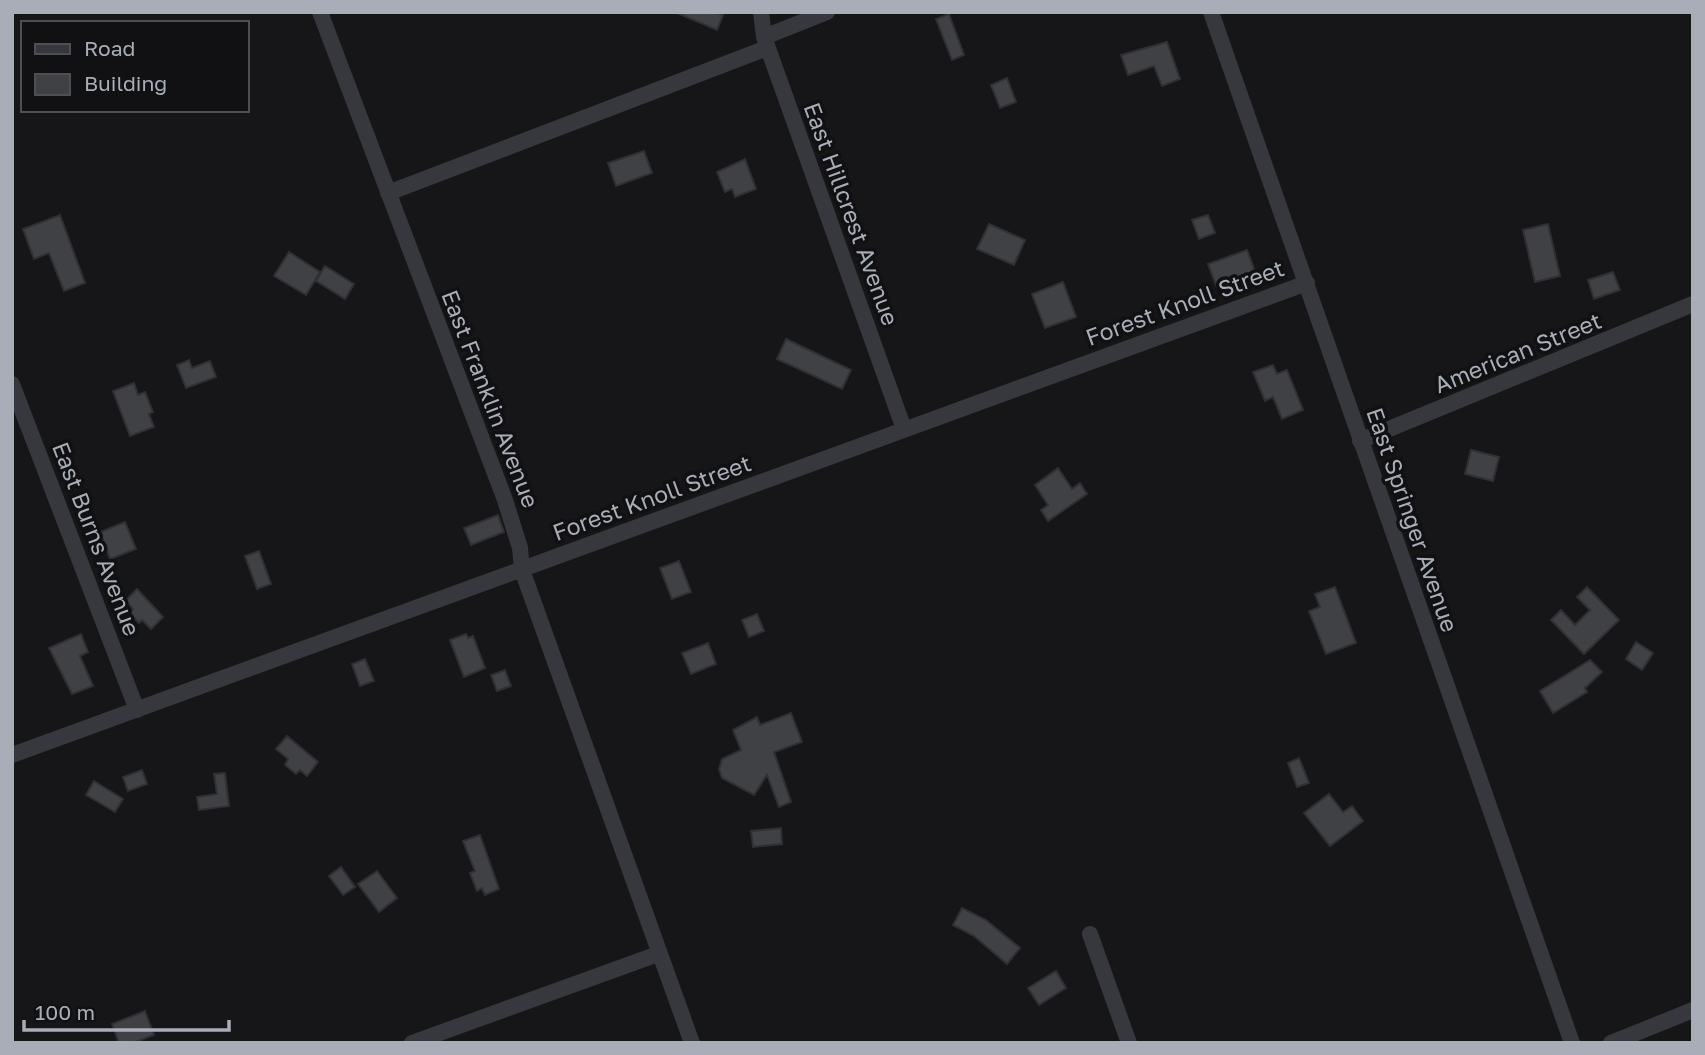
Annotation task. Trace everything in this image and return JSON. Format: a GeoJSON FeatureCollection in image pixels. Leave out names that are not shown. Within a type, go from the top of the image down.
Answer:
{"type":"FeatureCollection","features":[{"type":"Feature","properties":{"kind":"street","name":"East Franklin Avenue"},"geometry":{"type":"LineString","coordinates":[[320,12],[505,500],[520,548],[522,569],[692,1043]]}},
{"type":"Feature","properties":{"kind":"street","name":"East Hillcrest Avenue"},"geometry":{"type":"LineString","coordinates":[[761,12],[766,42],[904,429]]}},
{"type":"Feature","properties":{"kind":"street"},"geometry":{"type":"LineString","coordinates":[[388,193],[766,42],[827,12]]}},
{"type":"Feature","properties":{"kind":"street","name":"East Springer Avenue"},"geometry":{"type":"LineString","coordinates":[[1211,12],[1572,1043]]}},
{"type":"Feature","properties":{"kind":"street","name":"Forest Knoll Street"},"geometry":{"type":"LineString","coordinates":[[12,755],[1307,283]]}},
{"type":"Feature","properties":{"kind":"street","name":"American Street"},"geometry":{"type":"LineString","coordinates":[[1360,441],[1693,304]]}},
{"type":"Feature","properties":{"kind":"street","name":"East Burns Avenue"},"geometry":{"type":"LineString","coordinates":[[12,384],[137,710]]}},
{"type":"Feature","properties":{"kind":"street"},"geometry":{"type":"LineString","coordinates":[[1090,934],[1129,1043]]}},
{"type":"Feature","properties":{"kind":"street"},"geometry":{"type":"LineString","coordinates":[[412,1043],[658,954]]}},
{"type":"Feature","properties":{"kind":"street"},"geometry":{"type":"LineString","coordinates":[[1611,1043],[1693,1010]]}},
{"type":"Feature","properties":{"kind":"building"},"geometry":{"type":"Polygon","coordinates":[[[675,12],[716,12],[723,15],[717,30],[675,12]]]}},
{"type":"Feature","properties":{"kind":"building"},"geometry":{"type":"Polygon","coordinates":[[[949,14],[964,55],[952,60],[936,19],[949,14]]]}},
{"type":"Feature","properties":{"kind":"building"},"geometry":{"type":"Polygon","coordinates":[[[1167,42],[1180,79],[1162,86],[1154,66],[1128,75],[1121,55],[1167,42]]]}},
{"type":"Feature","properties":{"kind":"building"},"geometry":{"type":"Polygon","coordinates":[[[1007,78],[1016,102],[1000,108],[991,85],[1007,78]]]}},
{"type":"Feature","properties":{"kind":"building"},"geometry":{"type":"Polygon","coordinates":[[[644,151],[652,173],[616,186],[608,163],[644,151]]]}},
{"type":"Feature","properties":{"kind":"building"},"geometry":{"type":"Polygon","coordinates":[[[745,159],[756,189],[735,197],[732,189],[725,192],[717,172],[745,159]]]}},
{"type":"Feature","properties":{"kind":"building"},"geometry":{"type":"Polygon","coordinates":[[[60,215],[85,283],[64,291],[49,253],[34,259],[23,229],[60,215]]]}},
{"type":"Feature","properties":{"kind":"building"},"geometry":{"type":"Polygon","coordinates":[[[1208,215],[1215,233],[1199,239],[1192,220],[1208,215]]]}},
{"type":"Feature","properties":{"kind":"building"},"geometry":{"type":"Polygon","coordinates":[[[989,224],[1025,240],[1014,265],[977,249],[989,224]]]}},
{"type":"Feature","properties":{"kind":"building"},"geometry":{"type":"Polygon","coordinates":[[[1548,224],[1560,276],[1535,282],[1523,230],[1548,224]]]}},
{"type":"Feature","properties":{"kind":"building"},"geometry":{"type":"Polygon","coordinates":[[[1247,250],[1255,271],[1216,285],[1208,264],[1247,250]]]}},
{"type":"Feature","properties":{"kind":"building"},"geometry":{"type":"Polygon","coordinates":[[[289,252],[320,272],[306,295],[274,276],[289,252]]]}},
{"type":"Feature","properties":{"kind":"building"},"geometry":{"type":"Polygon","coordinates":[[[325,266],[354,284],[345,299],[316,281],[325,266]]]}},
{"type":"Feature","properties":{"kind":"building"},"geometry":{"type":"Polygon","coordinates":[[[1613,272],[1620,290],[1594,299],[1588,280],[1613,272]]]}},
{"type":"Feature","properties":{"kind":"building"},"geometry":{"type":"Polygon","coordinates":[[[1063,282],[1076,317],[1045,328],[1032,294],[1063,282]]]}},
{"type":"Feature","properties":{"kind":"building"},"geometry":{"type":"Polygon","coordinates":[[[786,339],[851,370],[842,389],[777,359],[786,339]]]}},
{"type":"Feature","properties":{"kind":"building"},"geometry":{"type":"Polygon","coordinates":[[[189,360],[192,368],[210,361],[216,377],[186,388],[177,365],[189,360]]]}},
{"type":"Feature","properties":{"kind":"building"},"geometry":{"type":"Polygon","coordinates":[[[1273,365],[1277,374],[1287,370],[1303,410],[1282,419],[1273,397],[1265,401],[1253,372],[1273,365]]]}},
{"type":"Feature","properties":{"kind":"building"},"geometry":{"type":"Polygon","coordinates":[[[134,383],[138,395],[145,392],[153,412],[149,414],[154,427],[130,436],[113,391],[134,383]]]}},
{"type":"Feature","properties":{"kind":"building"},"geometry":{"type":"Polygon","coordinates":[[[1471,450],[1499,457],[1493,481],[1465,474],[1471,450]]]}},
{"type":"Feature","properties":{"kind":"building"},"geometry":{"type":"Polygon","coordinates":[[[1058,468],[1072,489],[1080,483],[1087,494],[1048,521],[1041,510],[1048,505],[1035,485],[1058,468]]]}},
{"type":"Feature","properties":{"kind":"building"},"geometry":{"type":"Polygon","coordinates":[[[498,515],[504,532],[471,545],[464,528],[498,515]]]}},
{"type":"Feature","properties":{"kind":"building"},"geometry":{"type":"Polygon","coordinates":[[[125,522],[136,549],[110,559],[100,532],[125,522]]]}},
{"type":"Feature","properties":{"kind":"building"},"geometry":{"type":"Polygon","coordinates":[[[259,551],[271,584],[257,589],[245,556],[259,551]]]}},
{"type":"Feature","properties":{"kind":"building"},"geometry":{"type":"Polygon","coordinates":[[[679,561],[691,592],[672,599],[660,568],[679,561]]]}},
{"type":"Feature","properties":{"kind":"building"},"geometry":{"type":"Polygon","coordinates":[[[1335,587],[1356,643],[1326,654],[1309,611],[1320,607],[1315,594],[1335,587]]]}},
{"type":"Feature","properties":{"kind":"building"},"geometry":{"type":"Polygon","coordinates":[[[1587,587],[1619,620],[1584,654],[1551,620],[1561,610],[1575,625],[1590,610],[1577,597],[1587,587]]]}},
{"type":"Feature","properties":{"kind":"building"},"geometry":{"type":"Polygon","coordinates":[[[137,589],[163,617],[151,629],[142,620],[139,623],[129,613],[133,609],[125,601],[137,589]]]}},
{"type":"Feature","properties":{"kind":"building"},"geometry":{"type":"Polygon","coordinates":[[[757,614],[764,631],[749,637],[742,620],[757,614]]]}},
{"type":"Feature","properties":{"kind":"building"},"geometry":{"type":"Polygon","coordinates":[[[81,634],[88,652],[80,656],[93,686],[72,694],[49,648],[81,634]]]}},
{"type":"Feature","properties":{"kind":"building"},"geometry":{"type":"Polygon","coordinates":[[[466,634],[468,638],[473,636],[485,668],[464,677],[450,640],[466,634]]]}},
{"type":"Feature","properties":{"kind":"building"},"geometry":{"type":"Polygon","coordinates":[[[1636,642],[1653,653],[1642,670],[1626,659],[1636,642]]]}},
{"type":"Feature","properties":{"kind":"building"},"geometry":{"type":"Polygon","coordinates":[[[708,643],[716,664],[691,674],[682,653],[708,643]]]}},
{"type":"Feature","properties":{"kind":"building"},"geometry":{"type":"Polygon","coordinates":[[[365,659],[374,681],[360,686],[352,664],[365,659]]]}},
{"type":"Feature","properties":{"kind":"building"},"geometry":{"type":"Polygon","coordinates":[[[1590,660],[1602,672],[1585,688],[1587,692],[1553,713],[1540,691],[1590,660]]]}},
{"type":"Feature","properties":{"kind":"building"},"geometry":{"type":"Polygon","coordinates":[[[505,670],[511,686],[497,691],[491,675],[505,670]]]}},
{"type":"Feature","properties":{"kind":"building"},"geometry":{"type":"Polygon","coordinates":[[[791,713],[802,742],[774,752],[791,802],[779,807],[767,775],[754,795],[722,778],[719,769],[722,759],[741,750],[733,730],[757,717],[760,725],[791,713]]]}},
{"type":"Feature","properties":{"kind":"building"},"geometry":{"type":"Polygon","coordinates":[[[287,736],[318,762],[307,776],[300,770],[296,774],[285,765],[288,759],[276,749],[287,736]]]}},
{"type":"Feature","properties":{"kind":"building"},"geometry":{"type":"Polygon","coordinates":[[[1299,758],[1309,783],[1297,787],[1288,763],[1299,758]]]}},
{"type":"Feature","properties":{"kind":"building"},"geometry":{"type":"Polygon","coordinates":[[[142,770],[147,784],[128,791],[123,777],[142,770]]]}},
{"type":"Feature","properties":{"kind":"building"},"geometry":{"type":"Polygon","coordinates":[[[225,773],[229,806],[199,810],[197,797],[217,794],[214,774],[225,773]]]}},
{"type":"Feature","properties":{"kind":"building"},"geometry":{"type":"Polygon","coordinates":[[[94,781],[123,799],[115,812],[86,795],[94,781]]]}},
{"type":"Feature","properties":{"kind":"building"},"geometry":{"type":"Polygon","coordinates":[[[1329,794],[1343,812],[1352,806],[1363,821],[1330,846],[1304,813],[1329,794]]]}},
{"type":"Feature","properties":{"kind":"building"},"geometry":{"type":"Polygon","coordinates":[[[781,828],[782,844],[753,847],[751,831],[781,828]]]}},
{"type":"Feature","properties":{"kind":"building"},"geometry":{"type":"Polygon","coordinates":[[[480,835],[499,889],[485,895],[482,888],[477,891],[470,873],[475,871],[463,841],[480,835]]]}},
{"type":"Feature","properties":{"kind":"building"},"geometry":{"type":"Polygon","coordinates":[[[341,867],[355,887],[343,895],[329,876],[341,867]]]}},
{"type":"Feature","properties":{"kind":"building"},"geometry":{"type":"Polygon","coordinates":[[[377,871],[397,898],[379,912],[358,884],[377,871]]]}},
{"type":"Feature","properties":{"kind":"building"},"geometry":{"type":"Polygon","coordinates":[[[962,908],[986,920],[1020,948],[1007,964],[974,936],[953,925],[962,908]]]}},
{"type":"Feature","properties":{"kind":"building"},"geometry":{"type":"Polygon","coordinates":[[[1056,971],[1066,988],[1039,1005],[1028,988],[1056,971]]]}},
{"type":"Feature","properties":{"kind":"building"},"geometry":{"type":"Polygon","coordinates":[[[145,1011],[154,1035],[133,1043],[119,1043],[112,1024],[145,1011]]]}}]}
